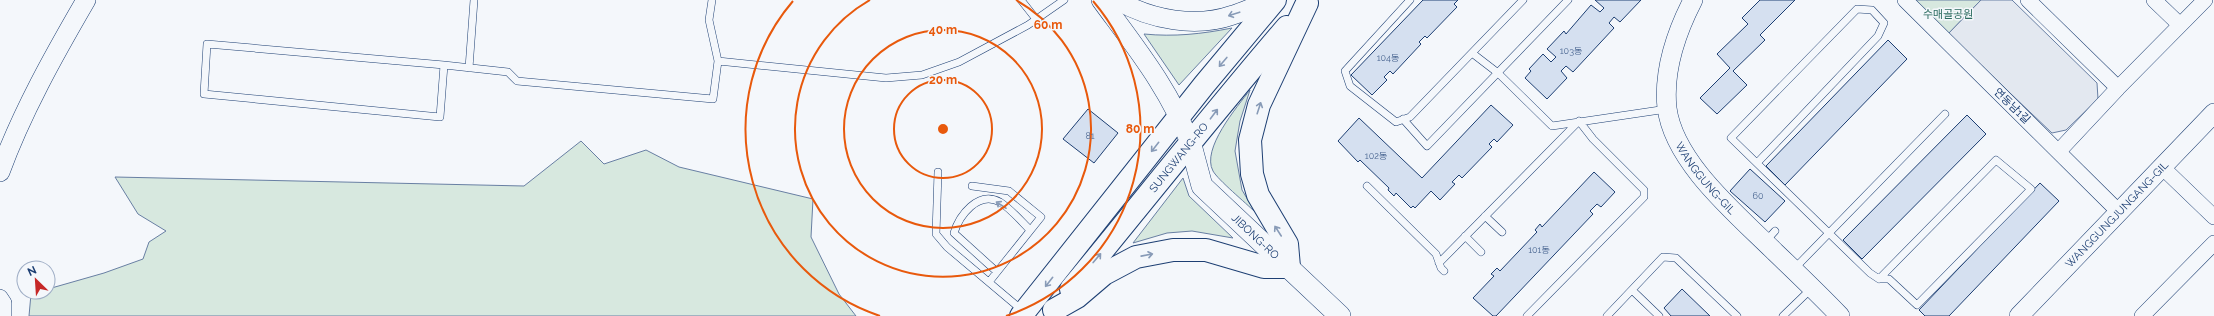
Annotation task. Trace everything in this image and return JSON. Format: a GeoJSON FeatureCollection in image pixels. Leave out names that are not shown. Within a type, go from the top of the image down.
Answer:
{"type":"FeatureCollection","features":[{"type":"Feature","properties":{"kind":"main road"},"geometry":{"type":"LineString","coordinates":[[1023,314],[1180,116],[1275,0]]}},
{"type":"Feature","properties":{"kind":"main road"},"geometry":{"type":"LineString","coordinates":[[1051,313],[1077,297],[1104,274],[1136,257],[1173,250],[1206,250],[1264,266],[1289,267],[1287,244],[1258,195],[1252,174],[1250,140],[1259,105],[1308,1]]}},
{"type":"Feature","properties":{"kind":"main road","name":"SUNGWANG-RO"},"geometry":{"type":"LineString","coordinates":[[1051,313],[1190,145],[1223,102],[1308,1]]}},
{"type":"Feature","properties":{"kind":"main road","name":"JIBONG-RO"},"geometry":{"type":"LineString","coordinates":[[1190,145],[1202,186],[1340,316]]}},
{"type":"Feature","properties":{"kind":"street"},"geometry":{"type":"LineString","coordinates":[[2,161],[50,63],[86,0]]}},
{"type":"Feature","properties":{"kind":"street"},"geometry":{"type":"LineString","coordinates":[[1101,0],[1162,84],[1180,116],[1190,145]]}},
{"type":"Feature","properties":{"kind":"street"},"geometry":{"type":"LineString","coordinates":[[1117,0],[1127,6],[1167,19],[1195,22],[1232,16],[1271,0]]}},
{"type":"Feature","properties":{"kind":"street","name":"WANGGUNG-GIL"},"geometry":{"type":"LineString","coordinates":[[1693,0],[1678,32],[1672,53],[1668,77],[1667,108],[1676,136],[1688,157],[1723,201],[1770,237],[1793,269],[1840,316]]}},
{"type":"Feature","properties":{"kind":"street","name":"연동남1길"},"geometry":{"type":"LineString","coordinates":[[1905,0],[2119,212]]}},
{"type":"Feature","properties":{"kind":"street"},"geometry":{"type":"LineString","coordinates":[[2028,0],[2118,88]]}},
{"type":"Feature","properties":{"kind":"street"},"geometry":{"type":"LineString","coordinates":[[2154,0],[2180,25]]}},
{"type":"Feature","properties":{"kind":"street"},"geometry":{"type":"LineString","coordinates":[[2059,151],[2118,88],[2205,0]]}},
{"type":"Feature","properties":{"kind":"street","name":"WANGGUNGJUNGANG-GIL"},"geometry":{"type":"LineString","coordinates":[[2019,316],[2214,113]]}},
{"type":"Feature","properties":{"kind":"street"},"geometry":{"type":"LineString","coordinates":[[2162,167],[2214,217]]}},
{"type":"Feature","properties":{"kind":"street"},"geometry":{"type":"LineString","coordinates":[[2142,316],[2214,243]]}},
{"type":"Feature","properties":{"kind":"street"},"geometry":{"type":"LineString","coordinates":[[0,297],[4,303],[4,316]]}},
{"type":"Feature","properties":{"kind":"lane"},"geometry":{"type":"LineString","coordinates":[[469,68],[474,0]]}},
{"type":"Feature","properties":{"kind":"lane"},"geometry":{"type":"LineString","coordinates":[[444,65],[440,117],[204,94],[207,44],[444,65],[508,72],[516,81],[713,99],[718,61],[709,20],[712,0]]}},
{"type":"Feature","properties":{"kind":"lane"},"geometry":{"type":"LineString","coordinates":[[1021,0],[1036,19]]}},
{"type":"Feature","properties":{"kind":"lane"},"geometry":{"type":"LineString","coordinates":[[718,61],[886,78],[922,75],[959,62],[1036,19],[1064,0]]}},
{"type":"Feature","properties":{"kind":"lane"},"geometry":{"type":"LineString","coordinates":[[1410,0],[1345,71],[1350,86],[1396,122],[1410,117],[1523,0]]}},
{"type":"Feature","properties":{"kind":"lane"},"geometry":{"type":"LineString","coordinates":[[1403,119],[1427,146],[1568,0]]}},
{"type":"Feature","properties":{"kind":"lane"},"geometry":{"type":"LineString","coordinates":[[1757,163],[1878,36],[1884,23],[1872,10],[1857,8],[1731,138],[1870,273],[1879,279],[1889,279],[1917,305],[2031,189],[1996,160],[1879,279]]}},
{"type":"Feature","properties":{"kind":"lane"},"geometry":{"type":"LineString","coordinates":[[1472,52],[1498,72],[1552,126],[1667,108]]}},
{"type":"Feature","properties":{"kind":"lane"},"geometry":{"type":"LineString","coordinates":[[1793,269],[1945,114]]}},
{"type":"Feature","properties":{"kind":"lane"},"geometry":{"type":"LineString","coordinates":[[1439,263],[1579,122]]}},
{"type":"Feature","properties":{"kind":"lane"},"geometry":{"type":"LineString","coordinates":[[1527,316],[1644,197],[1644,190],[1593,139],[1579,122]]}},
{"type":"Feature","properties":{"kind":"lane"},"geometry":{"type":"LineString","coordinates":[[938,172],[936,234],[947,247],[989,282],[1023,314]]}},
{"type":"Feature","properties":{"kind":"lane"},"geometry":{"type":"LineString","coordinates":[[972,186],[1009,191],[1041,217],[989,282]]}},
{"type":"Feature","properties":{"kind":"lane"},"geometry":{"type":"LineString","coordinates":[[1367,186],[1436,254],[1444,271]]}},
{"type":"Feature","properties":{"kind":"lane"},"geometry":{"type":"LineString","coordinates":[[997,272],[954,233],[958,220],[972,204],[985,200],[999,202],[1030,230]]}},
{"type":"Feature","properties":{"kind":"lane"},"geometry":{"type":"LineString","coordinates":[[1485,216],[1502,232]]}},
{"type":"Feature","properties":{"kind":"lane"},"geometry":{"type":"LineString","coordinates":[[1465,236],[1482,252]]}},
{"type":"Feature","properties":{"kind":"lane"},"geometry":{"type":"LineString","coordinates":[[1607,316],[1663,257],[1676,258],[1737,316]]}},
{"type":"Feature","properties":{"kind":"lane"},"geometry":{"type":"LineString","coordinates":[[1783,316],[1812,288]]}},
{"type":"Feature","properties":{"kind":"lane"},"geometry":{"type":"LineString","coordinates":[[1632,290],[1659,316]]}},
{"type":"Feature","properties":{"kind":"green space","name":"수매골공원"},"geometry":{"type":"Polygon","coordinates":[[[1913,0],[1981,0],[1948,34],[1913,0]]]}},
{"type":"Feature","properties":{"kind":"green space"},"geometry":{"type":"Polygon","coordinates":[[[1232,28],[1179,85],[1144,34],[1188,34],[1232,28]]]}},
{"type":"Feature","properties":{"kind":"green space"},"geometry":{"type":"Polygon","coordinates":[[[1250,90],[1240,121],[1235,151],[1242,190],[1255,212],[1216,175],[1213,171],[1211,162],[1212,151],[1216,140],[1229,117],[1250,90]]]}},
{"type":"Feature","properties":{"kind":"green space"},"geometry":{"type":"Polygon","coordinates":[[[581,141],[604,164],[646,150],[679,167],[813,199],[811,237],[839,294],[856,316],[29,316],[30,300],[56,300],[56,287],[104,273],[143,259],[149,242],[166,231],[138,214],[115,177],[524,186],[581,141]]]}},
{"type":"Feature","properties":{"kind":"green space"},"geometry":{"type":"Polygon","coordinates":[[[1183,178],[1189,196],[1233,238],[1192,231],[1167,233],[1133,243],[1183,178]]]}},
{"type":"Feature","properties":{"kind":"shaded area"},"geometry":{"type":"Polygon","coordinates":[[[1981,0],[2012,0],[2097,83],[2098,99],[2066,130],[2052,133],[1948,34],[1981,0]]]}},
{"type":"Feature","properties":{"kind":"building"},"geometry":{"type":"Polygon","coordinates":[[[1423,0],[1458,0],[1454,4],[1457,7],[1427,38],[1425,36],[1419,42],[1421,44],[1393,74],[1390,71],[1384,77],[1387,80],[1372,95],[1351,75],[1423,0]]]}},
{"type":"Feature","properties":{"kind":"building"},"geometry":{"type":"Polygon","coordinates":[[[1595,0],[1641,0],[1620,22],[1614,17],[1609,23],[1614,28],[1573,72],[1566,66],[1561,71],[1567,78],[1547,99],[1525,78],[1531,71],[1529,69],[1543,54],[1551,62],[1556,57],[1547,49],[1564,31],[1566,34],[1591,5],[1600,12],[1604,8],[1595,0]]]}},
{"type":"Feature","properties":{"kind":"building"},"geometry":{"type":"Polygon","coordinates":[[[1760,0],[1795,0],[1760,35],[1765,40],[1733,71],[1747,85],[1717,114],[1700,98],[1730,68],[1717,54],[1748,24],[1742,18],[1760,0]]]}},
{"type":"Feature","properties":{"kind":"building"},"geometry":{"type":"Polygon","coordinates":[[[1888,40],[1907,59],[1785,185],[1766,166],[1888,40]]]}},
{"type":"Feature","properties":{"kind":"building"},"geometry":{"type":"Polygon","coordinates":[[[1491,105],[1513,125],[1497,142],[1494,139],[1489,144],[1492,147],[1462,178],[1459,175],[1452,182],[1455,184],[1440,200],[1431,191],[1415,208],[1413,206],[1411,208],[1396,193],[1394,196],[1388,190],[1389,188],[1360,160],[1358,162],[1338,141],[1359,118],[1422,178],[1491,105]]]}},
{"type":"Feature","properties":{"kind":"building"},"geometry":{"type":"Polygon","coordinates":[[[1088,109],[1118,133],[1094,163],[1063,139],[1088,109]]]}},
{"type":"Feature","properties":{"kind":"building"},"geometry":{"type":"Polygon","coordinates":[[[1967,115],[1986,134],[1862,259],[1843,240],[1967,115]]]}},
{"type":"Feature","properties":{"kind":"building"},"geometry":{"type":"Polygon","coordinates":[[[1750,169],[1785,201],[1765,222],[1730,191],[1750,169]]]}},
{"type":"Feature","properties":{"kind":"building"},"geometry":{"type":"Polygon","coordinates":[[[1594,172],[1615,192],[1601,207],[1597,204],[1590,211],[1593,214],[1496,316],[1493,316],[1473,298],[1494,276],[1491,274],[1497,268],[1500,271],[1537,232],[1535,230],[1540,224],[1542,227],[1594,172]]]}},
{"type":"Feature","properties":{"kind":"building"},"geometry":{"type":"Polygon","coordinates":[[[2040,183],[2059,201],[1949,316],[1925,316],[1919,310],[2040,183]]]}},
{"type":"Feature","properties":{"kind":"building"},"geometry":{"type":"Polygon","coordinates":[[[1682,289],[1710,316],[1671,316],[1664,308],[1682,289]]]}}]}
